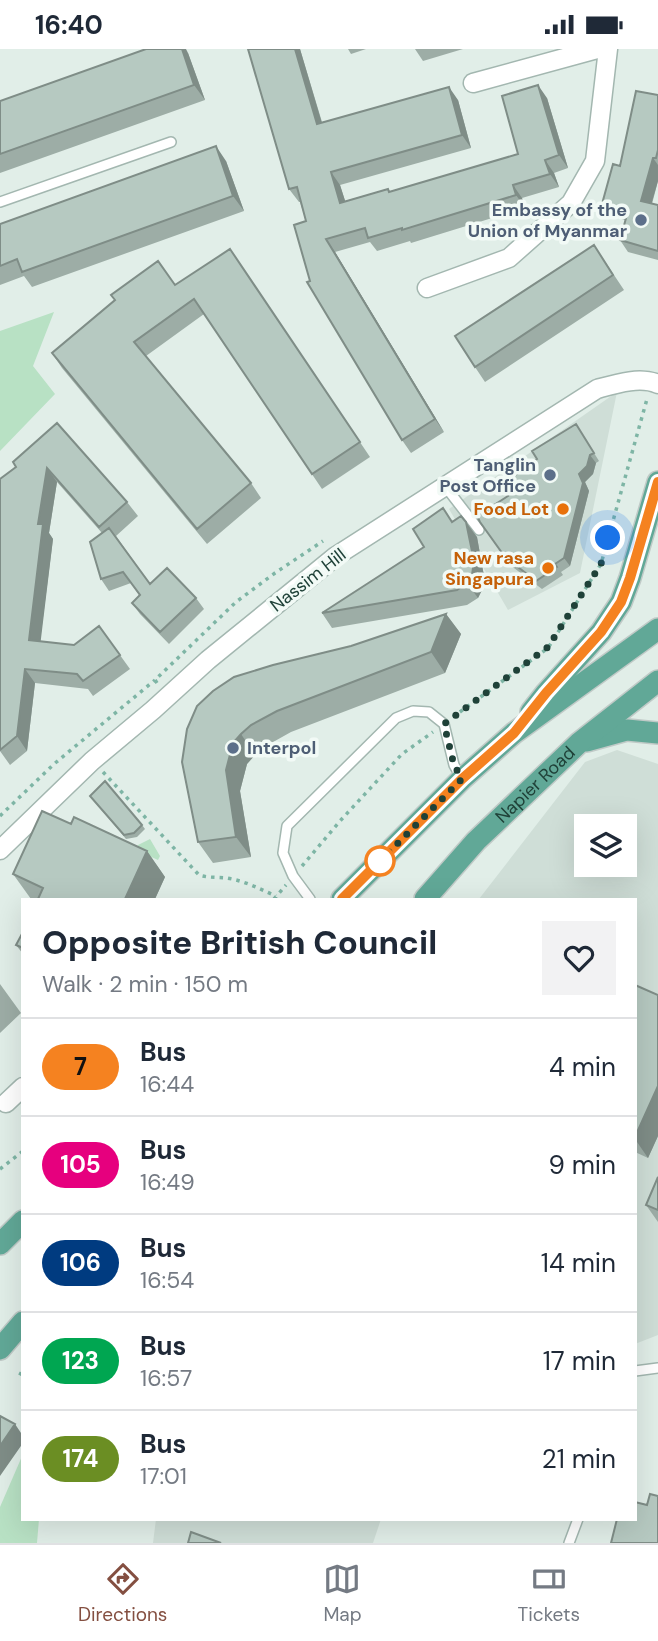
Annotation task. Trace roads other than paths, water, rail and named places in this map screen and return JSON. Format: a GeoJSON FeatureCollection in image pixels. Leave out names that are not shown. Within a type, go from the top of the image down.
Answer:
{"type":"FeatureCollection","features":[{"type":"Feature","properties":{"kind":"main road"},"geometry":{"type":"LineString","coordinates":[[514,733],[601,632],[621,602],[658,482]]}},
{"type":"Feature","properties":{"kind":"main road"},"geometry":{"type":"LineString","coordinates":[[343,898],[462,779],[514,733],[658,629]]}},
{"type":"Feature","properties":{"kind":"main road","name":"Napier Road"},"geometry":{"type":"LineString","coordinates":[[426,898],[476,841],[579,743],[658,681]]}},
{"type":"Feature","properties":{"kind":"main road"},"geometry":{"type":"LineString","coordinates":[[579,743],[626,730],[658,733]]}},
{"type":"Feature","properties":{"kind":"main road"},"geometry":{"type":"LineString","coordinates":[[0,1244],[21,1223]]}},
{"type":"Feature","properties":{"kind":"main road"},"geometry":{"type":"LineString","coordinates":[[0,1349],[21,1324]]}},
{"type":"Feature","properties":{"kind":"street"},"geometry":{"type":"LineString","coordinates":[[473,83],[597,49]]}},
{"type":"Feature","properties":{"kind":"street"},"geometry":{"type":"LineString","coordinates":[[426,288],[435,287],[509,258],[571,203],[595,161],[608,49]]}},
{"type":"Feature","properties":{"kind":"street","name":"Nassim Hill"},"geometry":{"type":"LineString","coordinates":[[0,850],[92,761],[208,660],[335,556],[597,389],[626,382],[655,382]]}},
{"type":"Feature","properties":{"kind":"street"},"geometry":{"type":"LineString","coordinates":[[6,1103],[21,1089]]}},
{"type":"Feature","properties":{"kind":"lane"},"geometry":{"type":"LineString","coordinates":[[0,202],[171,142]]}},
{"type":"Feature","properties":{"kind":"lane"},"geometry":{"type":"LineString","coordinates":[[445,486],[479,530]]}},
{"type":"Feature","properties":{"kind":"lane"},"geometry":{"type":"LineString","coordinates":[[309,898],[293,876],[283,853],[287,826],[396,718],[413,711],[429,712],[444,724],[454,765],[462,779]]}},
{"type":"Feature","properties":{"kind":"lane"},"geometry":{"type":"LineString","coordinates":[[637,1371],[658,1368]]}},
{"type":"Feature","properties":{"kind":"lane"},"geometry":{"type":"LineString","coordinates":[[569,1543],[577,1521]]}},
{"type":"Feature","properties":{"kind":"place","name":"Embassy of the Union of Myanmar"},"geometry":{"type":"Point","coordinates":[641,220]}},
{"type":"Feature","properties":{"kind":"place","name":"Tanglin Post Office"},"geometry":{"type":"Point","coordinates":[550,475]}},
{"type":"Feature","properties":{"kind":"place","name":"Food Lot"},"geometry":{"type":"Point","coordinates":[563,509]}},
{"type":"Feature","properties":{"kind":"place","name":"New rasa Singapura"},"geometry":{"type":"Point","coordinates":[548,568]}},
{"type":"Feature","properties":{"kind":"place","name":"Interpol"},"geometry":{"type":"Point","coordinates":[233,748]}}]}
